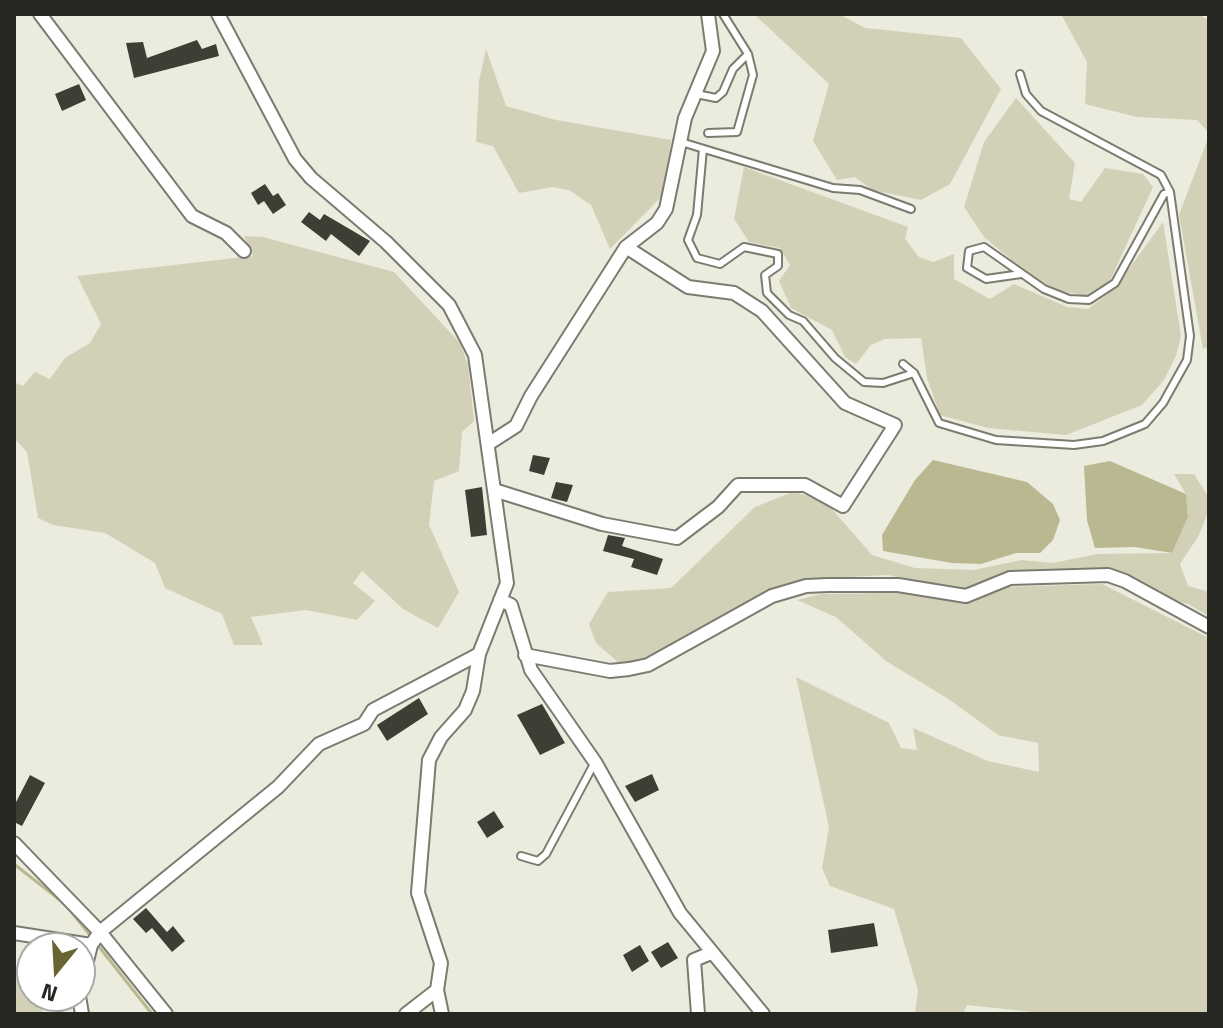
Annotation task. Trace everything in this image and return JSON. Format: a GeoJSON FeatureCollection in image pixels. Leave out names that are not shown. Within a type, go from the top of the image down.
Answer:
{"type":"FeatureCollection","features":[{"type":"Feature","properties":{"kind":"street"},"geometry":{"type":"LineString","coordinates":[[40,14],[192,216],[226,233],[244,251]]}},
{"type":"Feature","properties":{"kind":"street"},"geometry":{"type":"LineString","coordinates":[[218,14],[303,168],[386,242],[449,305],[475,355],[507,583],[479,654],[473,691],[465,710],[441,737],[429,760],[418,893],[441,963],[437,990],[442,1014]]}},
{"type":"Feature","properties":{"kind":"street"},"geometry":{"type":"LineString","coordinates":[[488,444],[516,426],[531,396],[626,247],[657,223],[666,209],[672,190],[678,141],[713,51],[708,14]]}},
{"type":"Feature","properties":{"kind":"street"},"geometry":{"type":"LineString","coordinates":[[494,490],[602,524],[677,538],[718,507],[738,485],[805,485],[843,506],[895,425],[845,403],[762,311],[734,293],[688,287],[626,247]]}},
{"type":"Feature","properties":{"kind":"street"},"geometry":{"type":"LineString","coordinates":[[525,655],[610,671],[639,667],[772,596],[806,586],[828,585],[898,585],[966,596],[1010,578],[1108,575],[1209,627]]}},
{"type":"Feature","properties":{"kind":"street"},"geometry":{"type":"LineString","coordinates":[[500,600],[511,605],[531,670],[595,762],[680,913],[763,1014]]}},
{"type":"Feature","properties":{"kind":"street"},"geometry":{"type":"LineString","coordinates":[[96,938],[278,787],[319,744],[364,724],[373,710],[479,654]]}},
{"type":"Feature","properties":{"kind":"street"},"geometry":{"type":"LineString","coordinates":[[14,843],[100,932],[166,1014]]}},
{"type":"Feature","properties":{"kind":"street"},"geometry":{"type":"LineString","coordinates":[[698,1014],[694,960],[711,953]]}},
{"type":"Feature","properties":{"kind":"street"},"geometry":{"type":"LineString","coordinates":[[406,1014],[437,990]]}},
{"type":"Feature","properties":{"kind":"lane"},"geometry":{"type":"LineString","coordinates":[[708,133],[737,132],[753,75],[748,54],[723,14]]}},
{"type":"Feature","properties":{"kind":"lane"},"geometry":{"type":"LineString","coordinates":[[696,94],[716,98],[723,92],[733,69],[748,54]]}},
{"type":"Feature","properties":{"kind":"lane"},"geometry":{"type":"LineString","coordinates":[[903,364],[914,373],[939,423],[996,440],[1074,445],[1103,441],[1145,424],[1178,380],[1187,360],[1190,336],[1170,192],[1161,175],[1145,164],[1063,126],[1041,111],[1026,94],[1020,74]]}},
{"type":"Feature","properties":{"kind":"lane"},"geometry":{"type":"LineString","coordinates":[[678,141],[833,188],[860,190],[911,209]]}},
{"type":"Feature","properties":{"kind":"lane"},"geometry":{"type":"LineString","coordinates":[[703,149],[697,215],[688,240],[697,258],[720,264],[744,247],[778,254],[778,266],[765,275],[767,293],[789,315],[803,321],[835,358],[864,382],[883,383],[914,373]]}},
{"type":"Feature","properties":{"kind":"lane"},"geometry":{"type":"LineString","coordinates":[[1021,274],[986,279],[967,268],[969,251],[984,247],[1044,289],[1069,299],[1089,300],[1115,283],[1164,194],[1170,192]]}},
{"type":"Feature","properties":{"kind":"lane"},"geometry":{"type":"LineString","coordinates":[[521,856],[538,861],[546,854],[595,762]]}},
{"type":"Feature","properties":{"kind":"shaded area"},"geometry":{"type":"Polygon","coordinates":[[[754,14],[839,14],[865,28],[961,38],[1001,89],[950,184],[921,200],[872,190],[855,177],[837,180],[813,141],[829,84],[754,14]]]}},
{"type":"Feature","properties":{"kind":"shaded area"},"geometry":{"type":"Polygon","coordinates":[[[1061,14],[1199,14],[1209,21],[1209,133],[1197,120],[1137,117],[1085,104],[1087,62],[1061,14]]]}},
{"type":"Feature","properties":{"kind":"shaded area"},"geometry":{"type":"Polygon","coordinates":[[[486,49],[506,106],[556,120],[671,140],[665,193],[610,249],[591,205],[569,190],[552,187],[519,193],[493,146],[476,142],[479,81],[486,49]]]}},
{"type":"Feature","properties":{"kind":"shaded area"},"geometry":{"type":"Polygon","coordinates":[[[1016,98],[1075,163],[1069,199],[1081,202],[1105,168],[1143,174],[1153,187],[1108,285],[1088,296],[1061,291],[1033,278],[984,237],[964,207],[984,142],[1016,98]]]}},
{"type":"Feature","properties":{"kind":"shaded area"},"geometry":{"type":"Polygon","coordinates":[[[1209,136],[1209,347],[1203,349],[1179,215],[1209,136]]]}},
{"type":"Feature","properties":{"kind":"shaded area"},"geometry":{"type":"Polygon","coordinates":[[[744,167],[908,227],[905,239],[919,257],[933,262],[954,254],[954,279],[990,299],[1014,284],[1067,307],[1088,309],[1115,288],[1163,222],[1181,336],[1176,356],[1164,380],[1142,405],[1066,435],[988,428],[940,415],[927,378],[921,338],[885,339],[871,345],[856,364],[845,357],[832,330],[791,308],[779,281],[790,265],[780,248],[749,242],[734,219],[744,167]]]}},
{"type":"Feature","properties":{"kind":"shaded area"},"geometry":{"type":"Polygon","coordinates":[[[244,236],[263,237],[394,272],[460,343],[468,365],[474,421],[462,432],[459,471],[434,481],[429,525],[459,592],[438,628],[403,609],[362,571],[353,583],[375,601],[357,620],[306,610],[251,617],[263,645],[234,645],[222,614],[165,588],[155,563],[105,533],[53,525],[38,518],[27,452],[14,438],[14,382],[23,386],[35,372],[50,379],[65,358],[90,343],[101,324],[77,276],[253,256],[244,236]]]}},
{"type":"Feature","properties":{"kind":"shaded area"},"geometry":{"type":"Polygon","coordinates":[[[933,460],[1027,482],[1053,504],[1060,520],[1053,540],[1040,553],[1016,553],[981,564],[952,563],[883,551],[882,535],[915,480],[933,460]]]}},
{"type":"Feature","properties":{"kind":"shaded area"},"geometry":{"type":"Polygon","coordinates":[[[1110,461],[1186,494],[1188,517],[1172,553],[1135,547],[1095,548],[1087,520],[1084,466],[1110,461]]]}},
{"type":"Feature","properties":{"kind":"shaded area"},"geometry":{"type":"Polygon","coordinates":[[[1174,474],[1194,474],[1209,498],[1209,510],[1199,535],[1180,564],[1188,586],[1209,592],[1209,616],[1188,604],[1157,596],[1110,570],[996,576],[963,591],[888,575],[805,579],[771,591],[641,660],[619,663],[596,643],[589,624],[608,592],[671,588],[755,507],[793,492],[824,500],[872,555],[915,568],[974,570],[1021,560],[1053,563],[1097,554],[1172,553],[1188,517],[1186,494],[1174,474]]]}},
{"type":"Feature","properties":{"kind":"shaded area"},"geometry":{"type":"Polygon","coordinates":[[[1102,584],[1209,638],[1209,1014],[1051,1014],[967,1005],[963,1014],[915,1014],[918,990],[894,909],[830,886],[822,868],[829,827],[796,677],[889,723],[901,748],[917,750],[913,728],[988,761],[1039,772],[1038,743],[998,735],[950,700],[886,661],[836,617],[797,600],[821,594],[906,593],[968,604],[1005,587],[1102,584]]]}},
{"type":"Feature","properties":{"kind":"shaded area"},"geometry":{"type":"Polygon","coordinates":[[[14,969],[16,1012],[42,1012],[14,1014],[14,969]]]}},
{"type":"Feature","properties":{"kind":"building"},"geometry":{"type":"Polygon","coordinates":[[[197,40],[202,49],[216,44],[219,56],[134,78],[126,43],[143,42],[147,58],[197,40]]]}},
{"type":"Feature","properties":{"kind":"building"},"geometry":{"type":"Polygon","coordinates":[[[79,84],[86,100],[62,111],[55,94],[79,84]]]}},
{"type":"Feature","properties":{"kind":"building"},"geometry":{"type":"Polygon","coordinates":[[[265,184],[273,196],[278,193],[286,205],[273,214],[264,201],[258,205],[251,193],[265,184]]]}},
{"type":"Feature","properties":{"kind":"building"},"geometry":{"type":"Polygon","coordinates":[[[309,212],[320,220],[324,214],[370,241],[359,256],[331,234],[326,241],[301,222],[309,212]]]}},
{"type":"Feature","properties":{"kind":"building"},"geometry":{"type":"Polygon","coordinates":[[[533,455],[550,458],[544,475],[529,471],[533,455]]]}},
{"type":"Feature","properties":{"kind":"building"},"geometry":{"type":"Polygon","coordinates":[[[556,482],[573,485],[567,502],[551,498],[556,482]]]}},
{"type":"Feature","properties":{"kind":"building"},"geometry":{"type":"Polygon","coordinates":[[[482,487],[487,535],[471,537],[465,490],[482,487]]]}},
{"type":"Feature","properties":{"kind":"building"},"geometry":{"type":"Polygon","coordinates":[[[608,535],[625,538],[622,546],[663,559],[657,575],[631,567],[634,559],[603,551],[608,535]]]}},
{"type":"Feature","properties":{"kind":"building"},"geometry":{"type":"Polygon","coordinates":[[[419,698],[428,714],[387,741],[377,725],[419,698]]]}},
{"type":"Feature","properties":{"kind":"building"},"geometry":{"type":"Polygon","coordinates":[[[542,704],[565,743],[540,755],[517,715],[542,704]]]}},
{"type":"Feature","properties":{"kind":"building"},"geometry":{"type":"Polygon","coordinates":[[[652,774],[659,790],[635,802],[625,786],[652,774]]]}},
{"type":"Feature","properties":{"kind":"building"},"geometry":{"type":"Polygon","coordinates":[[[30,775],[45,783],[22,826],[14,822],[14,806],[30,775]]]}},
{"type":"Feature","properties":{"kind":"building"},"geometry":{"type":"Polygon","coordinates":[[[494,811],[504,827],[487,838],[477,822],[494,811]]]}},
{"type":"Feature","properties":{"kind":"building"},"geometry":{"type":"Polygon","coordinates":[[[146,908],[167,932],[173,926],[185,941],[172,952],[152,928],[146,933],[133,919],[146,908]]]}},
{"type":"Feature","properties":{"kind":"building"},"geometry":{"type":"Polygon","coordinates":[[[874,923],[878,946],[831,953],[828,930],[874,923]]]}},
{"type":"Feature","properties":{"kind":"building"},"geometry":{"type":"Polygon","coordinates":[[[668,942],[678,958],[661,968],[651,952],[668,942]]]}},
{"type":"Feature","properties":{"kind":"building"},"geometry":{"type":"Polygon","coordinates":[[[640,945],[649,961],[632,972],[623,955],[640,945]]]}},
{"type":"Feature","properties":{"kind":"waterway"},"geometry":{"type":"LineString","coordinates":[[14,864],[65,904],[88,932]]}},
{"type":"Feature","properties":{"kind":"waterway"},"geometry":{"type":"LineString","coordinates":[[100,948],[152,1014]]}}]}
